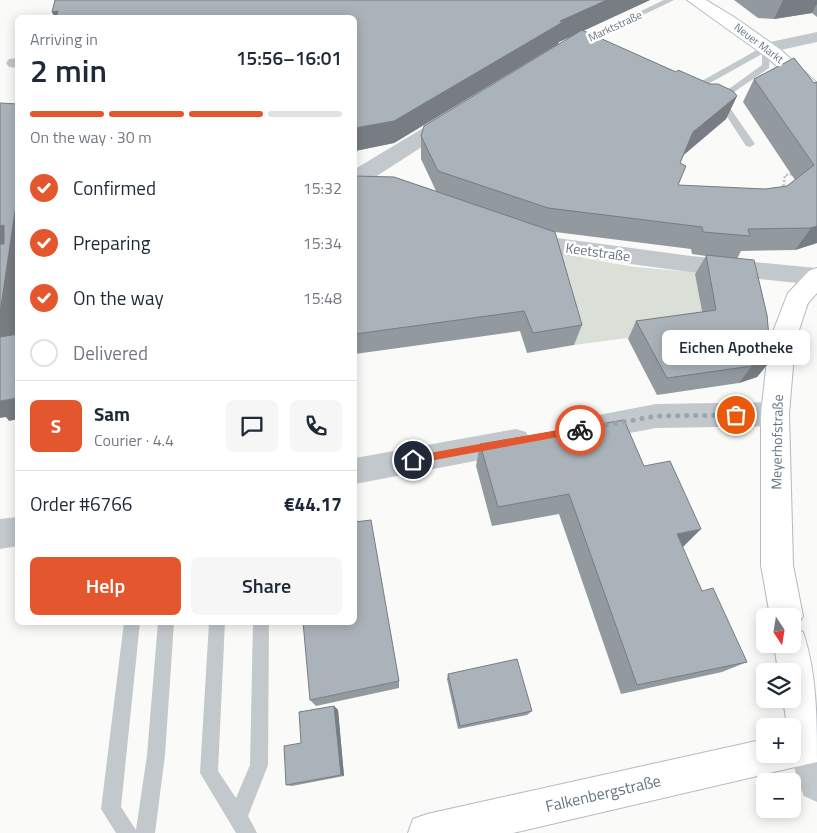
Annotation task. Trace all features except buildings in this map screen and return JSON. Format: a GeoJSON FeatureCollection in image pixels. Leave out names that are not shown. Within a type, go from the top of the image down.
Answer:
{"type":"FeatureCollection","features":[{"type":"Feature","properties":{"kind":"street","name":"Neuer Markt"},"geometry":{"type":"LineString","coordinates":[[695,0],[726,18],[767,48],[800,75],[817,93]]}},
{"type":"Feature","properties":{"kind":"street"},"geometry":{"type":"LineString","coordinates":[[767,48],[817,37]]}},
{"type":"Feature","properties":{"kind":"street","name":"Marktstraße"},"geometry":{"type":"LineString","coordinates":[[560,53],[581,45]]}},
{"type":"Feature","properties":{"kind":"street"},"geometry":{"type":"LineString","coordinates":[[358,176],[466,110]]}},
{"type":"Feature","properties":{"kind":"street"},"geometry":{"type":"LineString","coordinates":[[358,176],[389,186]]}},
{"type":"Feature","properties":{"kind":"street","name":"Keetstraße"},"geometry":{"type":"LineString","coordinates":[[500,226],[555,246],[691,264],[816,277]]}},
{"type":"Feature","properties":{"kind":"street","name":"Meyerhofstraße"},"geometry":{"type":"LineString","coordinates":[[785,608],[778,564],[775,414],[782,342],[796,299],[816,277]]}},
{"type":"Feature","properties":{"kind":"street"},"geometry":{"type":"LineString","coordinates":[[357,471],[656,416],[775,414]]}},
{"type":"Feature","properties":{"kind":"street"},"geometry":{"type":"LineString","coordinates":[[0,534],[15,532]]}},
{"type":"Feature","properties":{"kind":"street"},"geometry":{"type":"LineString","coordinates":[[792,653],[797,718]]}},
{"type":"Feature","properties":{"kind":"street"},"geometry":{"type":"LineString","coordinates":[[801,752],[817,783]]}},
{"type":"Feature","properties":{"kind":"street","name":"Falkenbergstraße"},"geometry":{"type":"LineString","coordinates":[[427,833],[756,760]]}},
{"type":"Feature","properties":{"kind":"lane","name":"Marktstraße"},"geometry":{"type":"LineString","coordinates":[[581,45],[670,0]]}},
{"type":"Feature","properties":{"kind":"lane"},"geometry":{"type":"LineString","coordinates":[[688,92],[767,48]]}},
{"type":"Feature","properties":{"kind":"lane"},"geometry":{"type":"LineString","coordinates":[[718,100],[766,66],[767,48]]}},
{"type":"Feature","properties":{"kind":"lane"},"geometry":{"type":"LineString","coordinates":[[678,88],[727,110],[750,144]]}},
{"type":"Feature","properties":{"kind":"lane"},"geometry":{"type":"LineString","coordinates":[[126,833],[111,809],[132,625]]}},
{"type":"Feature","properties":{"kind":"lane"},"geometry":{"type":"LineString","coordinates":[[145,833],[156,755],[166,625]]}},
{"type":"Feature","properties":{"kind":"lane"},"geometry":{"type":"LineString","coordinates":[[217,625],[211,706],[209,773],[248,833]]}},
{"type":"Feature","properties":{"kind":"lane"},"geometry":{"type":"LineString","coordinates":[[238,816],[259,765],[261,625]]}},
{"type":"Feature","properties":{"kind":"path"},"geometry":{"type":"LineString","coordinates":[[783,192],[785,175],[801,174]]}},
{"type":"Feature","properties":{"kind":"shaded area"},"geometry":{"type":"Polygon","coordinates":[[[548,252],[635,267],[695,272],[704,328],[574,345],[548,252]]]}},
{"type":"Feature","properties":{"kind":"way so far"},"geometry":{"type":"LineString","coordinates":[[580,430],[656,416],[736,415]]}},
{"type":"Feature","properties":{"kind":"place","name":"Eichen Apotheke"},"geometry":{"type":"Point","coordinates":[736,415]}},
{"type":"Feature","properties":{"kind":"route"},"geometry":{"type":"LineString","coordinates":[[413,460],[580,430]]}}]}
